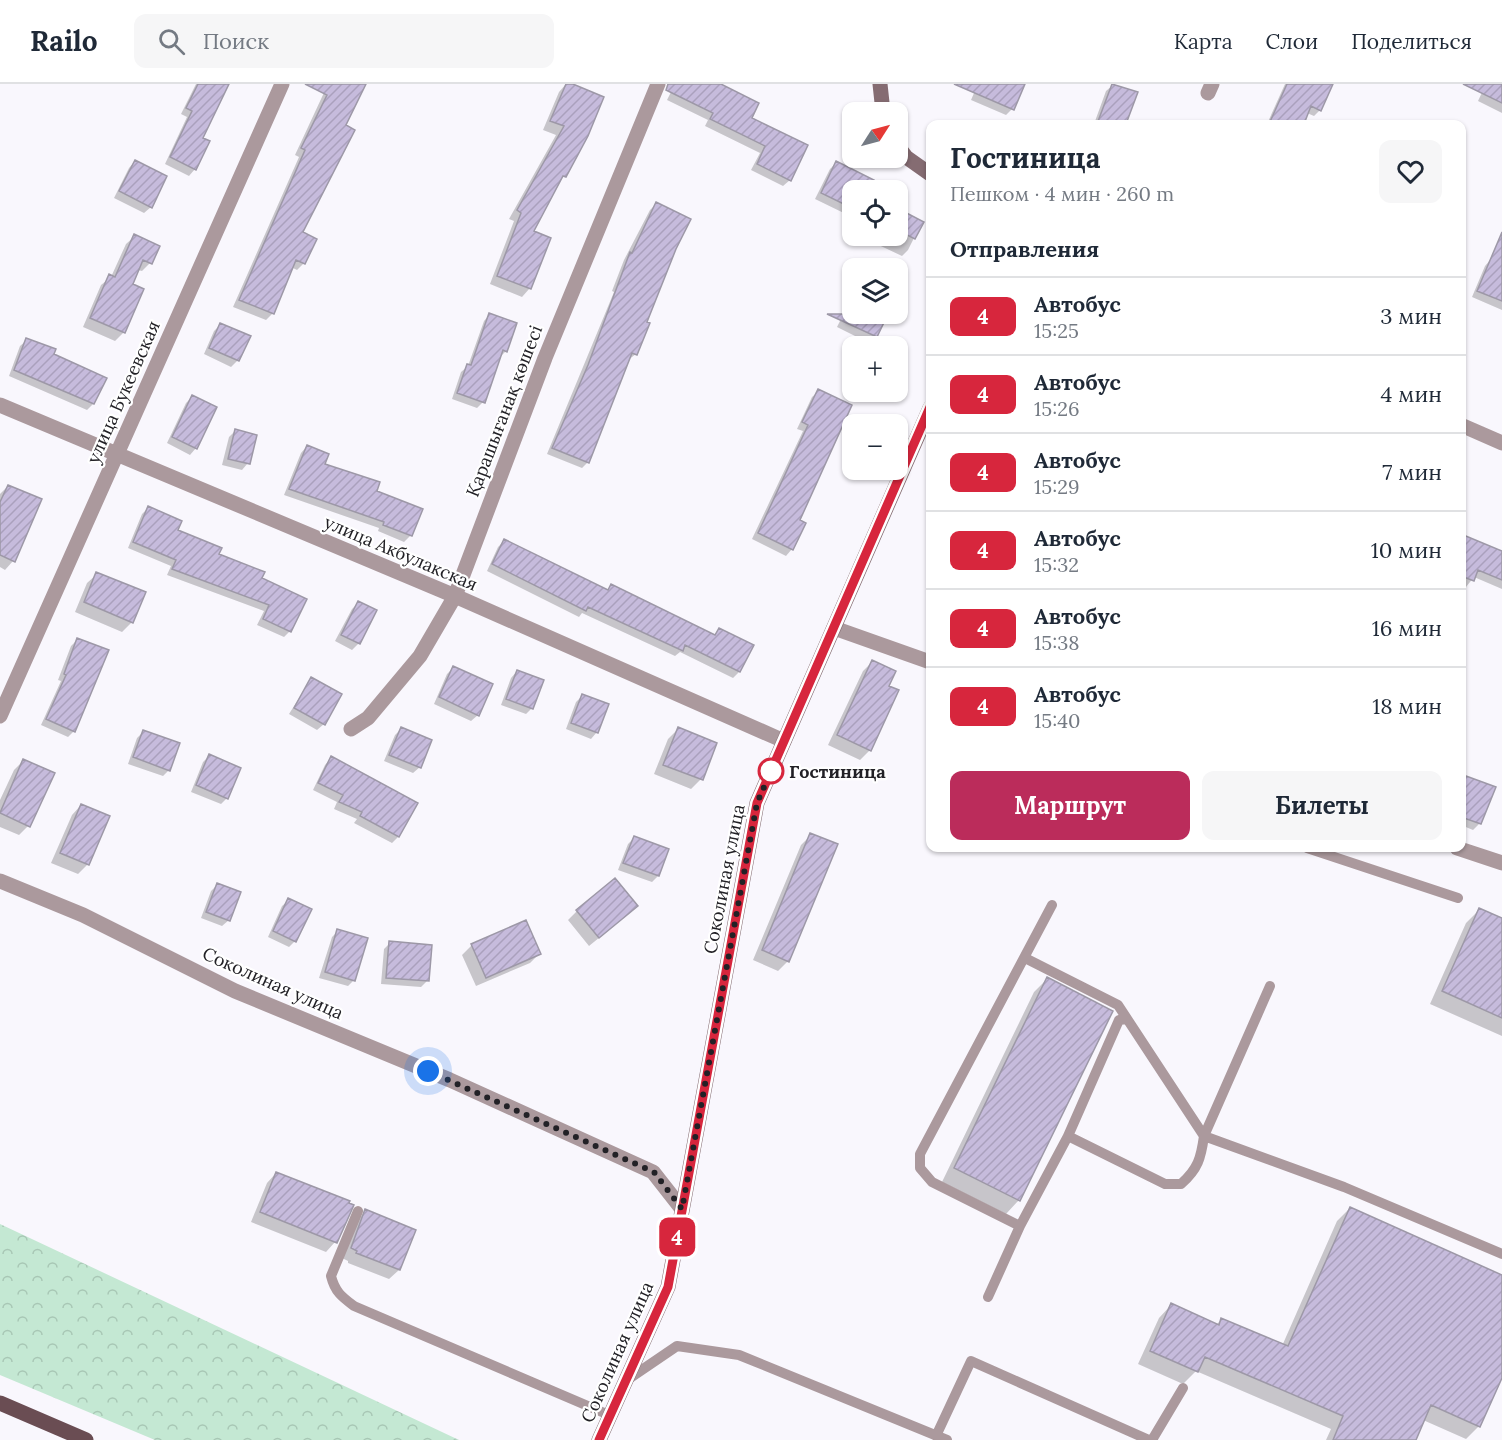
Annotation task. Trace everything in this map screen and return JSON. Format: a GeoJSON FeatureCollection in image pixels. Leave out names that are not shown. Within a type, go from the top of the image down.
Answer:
{"type":"FeatureCollection","features":[{"type":"Feature","properties":{"kind":"main road"},"geometry":{"type":"LineString","coordinates":[[0,1403],[86,1440]]}},
{"type":"Feature","properties":{"kind":"street","name":"улица Букеевская"},"geometry":{"type":"LineString","coordinates":[[0,716],[282,84]]}},
{"type":"Feature","properties":{"kind":"street","name":"Қарашығанақ көшесі"},"geometry":{"type":"LineString","coordinates":[[351,729],[368,718],[420,656],[455,596],[545,358],[658,84]]}},
{"type":"Feature","properties":{"kind":"street"},"geometry":{"type":"LineString","coordinates":[[880,84],[882,102]]}},
{"type":"Feature","properties":{"kind":"street"},"geometry":{"type":"LineString","coordinates":[[908,158],[926,171]]}},
{"type":"Feature","properties":{"kind":"street","name":"улица Акбулакская"},"geometry":{"type":"LineString","coordinates":[[0,405],[455,596],[784,741]]}},
{"type":"Feature","properties":{"kind":"street","name":"Соколиная улица"},"geometry":{"type":"LineString","coordinates":[[599,1440],[668,1287],[757,803],[926,417]]}},
{"type":"Feature","properties":{"kind":"street"},"geometry":{"type":"LineString","coordinates":[[1466,427],[1502,443]]}},
{"type":"Feature","properties":{"kind":"street"},"geometry":{"type":"LineString","coordinates":[[834,628],[926,661]]}},
{"type":"Feature","properties":{"kind":"street"},"geometry":{"type":"LineString","coordinates":[[1466,851],[1502,864]]}},
{"type":"Feature","properties":{"kind":"street","name":"Соколиная улица"},"geometry":{"type":"LineString","coordinates":[[0,881],[83,915],[235,991],[450,1080],[654,1172],[682,1209]]}},
{"type":"Feature","properties":{"kind":"lane"},"geometry":{"type":"LineString","coordinates":[[1319,852],[1458,898]]}},
{"type":"Feature","properties":{"kind":"lane"},"geometry":{"type":"LineString","coordinates":[[1020,1226],[932,1182],[920,1168],[920,1154],[1052,905]]}},
{"type":"Feature","properties":{"kind":"lane"},"geometry":{"type":"LineString","coordinates":[[1025,958],[1118,1005],[1203,1136],[1344,1187],[1502,1254]]}},
{"type":"Feature","properties":{"kind":"lane"},"geometry":{"type":"LineString","coordinates":[[1068,1136],[1165,1184],[1181,1184],[1194,1173],[1201,1161],[1203,1136],[1270,986]]}},
{"type":"Feature","properties":{"kind":"lane"},"geometry":{"type":"LineString","coordinates":[[988,1297],[1020,1226],[1068,1136],[1119,1020],[1127,1019]]}},
{"type":"Feature","properties":{"kind":"lane"},"geometry":{"type":"LineString","coordinates":[[358,1211],[331,1276],[334,1287],[341,1297],[354,1306],[609,1415]]}},
{"type":"Feature","properties":{"kind":"lane"},"geometry":{"type":"LineString","coordinates":[[624,1382],[677,1346],[739,1355],[942,1438],[971,1361],[1150,1440],[1182,1388]]}},
{"type":"Feature","properties":{"kind":"green space"},"geometry":{"type":"Polygon","coordinates":[[[0,1224],[459,1440],[155,1440],[0,1375],[0,1224]]]}},
{"type":"Feature","properties":{"kind":"building"},"geometry":{"type":"Polygon","coordinates":[[[198,84],[229,84],[203,138],[210,141],[196,170],[170,157],[192,111],[186,108],[198,84]]]}},
{"type":"Feature","properties":{"kind":"building"},"geometry":{"type":"Polygon","coordinates":[[[305,84],[366,84],[346,125],[355,130],[303,232],[317,239],[305,264],[296,260],[274,314],[239,300],[305,150],[301,148],[327,95],[305,84]]]}},
{"type":"Feature","properties":{"kind":"building"},"geometry":{"type":"Polygon","coordinates":[[[566,84],[573,84],[604,97],[588,136],[566,177],[563,176],[534,231],[551,238],[531,289],[497,276],[521,213],[517,210],[564,126],[550,121],[566,84]]]}},
{"type":"Feature","properties":{"kind":"building"},"geometry":{"type":"Polygon","coordinates":[[[668,84],[721,84],[759,103],[752,118],[808,145],[791,181],[757,164],[765,146],[710,119],[713,113],[666,90],[668,84]]]}},
{"type":"Feature","properties":{"kind":"building"},"geometry":{"type":"Polygon","coordinates":[[[954,84],[1025,84],[1014,110],[954,84]]]}},
{"type":"Feature","properties":{"kind":"building"},"geometry":{"type":"Polygon","coordinates":[[[1112,84],[1138,92],[1128,120],[1098,120],[1112,84]]]}},
{"type":"Feature","properties":{"kind":"building"},"geometry":{"type":"Polygon","coordinates":[[[1287,84],[1333,84],[1321,111],[1311,106],[1306,120],[1271,120],[1287,84]]]}},
{"type":"Feature","properties":{"kind":"building"},"geometry":{"type":"Polygon","coordinates":[[[1463,84],[1502,84],[1502,103],[1463,84]]]}},
{"type":"Feature","properties":{"kind":"building"},"geometry":{"type":"Polygon","coordinates":[[[135,160],[167,176],[152,208],[119,191],[135,160]]]}},
{"type":"Feature","properties":{"kind":"building"},"geometry":{"type":"Polygon","coordinates":[[[836,161],[842,164],[842,168],[850,168],[874,180],[842,180],[842,203],[821,193],[836,161]]]}},
{"type":"Feature","properties":{"kind":"building"},"geometry":{"type":"Polygon","coordinates":[[[656,202],[691,219],[676,249],[647,322],[650,323],[637,355],[632,353],[589,463],[552,448],[588,365],[630,252],[632,253],[656,202]]]}},
{"type":"Feature","properties":{"kind":"building"},"geometry":{"type":"Polygon","coordinates":[[[908,214],[924,222],[915,239],[908,236],[908,214]]]}},
{"type":"Feature","properties":{"kind":"building"},"geometry":{"type":"Polygon","coordinates":[[[1502,232],[1502,301],[1477,291],[1502,232]]]}},
{"type":"Feature","properties":{"kind":"building"},"geometry":{"type":"Polygon","coordinates":[[[134,234],[160,246],[152,264],[143,260],[133,284],[144,289],[125,333],[90,318],[109,274],[115,277],[134,234]]]}},
{"type":"Feature","properties":{"kind":"building"},"geometry":{"type":"Polygon","coordinates":[[[489,313],[517,323],[507,352],[503,350],[485,403],[457,393],[467,364],[471,365],[489,313]]]}},
{"type":"Feature","properties":{"kind":"building"},"geometry":{"type":"Polygon","coordinates":[[[827,314],[842,314],[842,321],[827,314]]]}},
{"type":"Feature","properties":{"kind":"building"},"geometry":{"type":"Polygon","coordinates":[[[220,323],[251,336],[239,361],[209,348],[220,323]]]}},
{"type":"Feature","properties":{"kind":"building"},"geometry":{"type":"Polygon","coordinates":[[[849,324],[883,324],[877,336],[849,324]]]}},
{"type":"Feature","properties":{"kind":"building"},"geometry":{"type":"Polygon","coordinates":[[[26,338],[56,349],[54,354],[107,378],[94,404],[14,370],[26,338]]]}},
{"type":"Feature","properties":{"kind":"building"},"geometry":{"type":"Polygon","coordinates":[[[818,389],[852,405],[848,414],[842,414],[842,427],[800,520],[806,523],[793,550],[758,533],[808,425],[802,422],[818,389]]]}},
{"type":"Feature","properties":{"kind":"building"},"geometry":{"type":"Polygon","coordinates":[[[192,395],[217,407],[197,449],[172,437],[192,395]]]}},
{"type":"Feature","properties":{"kind":"building"},"geometry":{"type":"Polygon","coordinates":[[[235,429],[257,435],[250,464],[228,459],[235,429]]]}},
{"type":"Feature","properties":{"kind":"building"},"geometry":{"type":"Polygon","coordinates":[[[307,445],[329,454],[325,464],[380,482],[377,491],[423,509],[412,536],[383,525],[384,522],[289,489],[307,445]]]}},
{"type":"Feature","properties":{"kind":"building"},"geometry":{"type":"Polygon","coordinates":[[[8,485],[42,499],[15,562],[0,555],[0,502],[8,485]]]}},
{"type":"Feature","properties":{"kind":"building"},"geometry":{"type":"Polygon","coordinates":[[[148,506],[182,521],[178,530],[222,548],[219,554],[265,572],[262,578],[307,599],[291,632],[263,619],[269,605],[172,569],[176,560],[133,542],[148,506]]]}},
{"type":"Feature","properties":{"kind":"building"},"geometry":{"type":"Polygon","coordinates":[[[1466,536],[1502,551],[1502,580],[1478,570],[1474,581],[1466,578],[1466,536]]]}},
{"type":"Feature","properties":{"kind":"building"},"geometry":{"type":"Polygon","coordinates":[[[504,539],[608,590],[611,584],[715,635],[719,628],[754,645],[740,672],[685,645],[683,651],[588,607],[586,611],[492,564],[504,539]]]}},
{"type":"Feature","properties":{"kind":"building"},"geometry":{"type":"Polygon","coordinates":[[[96,572],[146,592],[133,623],[84,602],[96,572]]]}},
{"type":"Feature","properties":{"kind":"building"},"geometry":{"type":"Polygon","coordinates":[[[358,601],[377,610],[360,644],[341,635],[358,601]]]}},
{"type":"Feature","properties":{"kind":"building"},"geometry":{"type":"Polygon","coordinates":[[[77,638],[109,650],[75,732],[46,719],[66,675],[64,674],[77,638]]]}},
{"type":"Feature","properties":{"kind":"building"},"geometry":{"type":"Polygon","coordinates":[[[872,660],[896,671],[889,686],[899,690],[871,751],[837,735],[872,660]]]}},
{"type":"Feature","properties":{"kind":"building"},"geometry":{"type":"Polygon","coordinates":[[[453,666],[493,684],[479,716],[439,697],[453,666]]]}},
{"type":"Feature","properties":{"kind":"building"},"geometry":{"type":"Polygon","coordinates":[[[517,670],[544,680],[533,709],[506,699],[517,670]]]}},
{"type":"Feature","properties":{"kind":"building"},"geometry":{"type":"Polygon","coordinates":[[[311,677],[342,694],[325,725],[294,708],[311,677]]]}},
{"type":"Feature","properties":{"kind":"building"},"geometry":{"type":"Polygon","coordinates":[[[582,694],[609,704],[598,733],[571,723],[582,694]]]}},
{"type":"Feature","properties":{"kind":"building"},"geometry":{"type":"Polygon","coordinates":[[[401,727],[432,740],[421,768],[389,755],[401,727]]]}},
{"type":"Feature","properties":{"kind":"building"},"geometry":{"type":"Polygon","coordinates":[[[678,727],[717,743],[703,780],[663,765],[678,727]]]}},
{"type":"Feature","properties":{"kind":"building"},"geometry":{"type":"Polygon","coordinates":[[[143,730],[180,743],[170,771],[133,757],[143,730]]]}},
{"type":"Feature","properties":{"kind":"building"},"geometry":{"type":"Polygon","coordinates":[[[209,754],[241,768],[228,799],[196,785],[209,754]]]}},
{"type":"Feature","properties":{"kind":"building"},"geometry":{"type":"Polygon","coordinates":[[[331,756],[418,803],[399,837],[360,816],[362,812],[339,802],[343,795],[318,783],[331,756]]]}},
{"type":"Feature","properties":{"kind":"building"},"geometry":{"type":"Polygon","coordinates":[[[23,759],[55,773],[30,827],[0,813],[23,759]]]}},
{"type":"Feature","properties":{"kind":"building"},"geometry":{"type":"Polygon","coordinates":[[[1466,776],[1496,787],[1481,824],[1466,819],[1466,776]]]}},
{"type":"Feature","properties":{"kind":"building"},"geometry":{"type":"Polygon","coordinates":[[[81,804],[110,816],[89,865],[60,853],[81,804]]]}},
{"type":"Feature","properties":{"kind":"building"},"geometry":{"type":"Polygon","coordinates":[[[810,833],[838,844],[789,962],[762,950],[810,833]]]}},
{"type":"Feature","properties":{"kind":"building"},"geometry":{"type":"Polygon","coordinates":[[[634,836],[669,849],[659,876],[623,863],[634,836]]]}},
{"type":"Feature","properties":{"kind":"building"},"geometry":{"type":"Polygon","coordinates":[[[615,878],[638,906],[599,938],[576,910],[615,878]]]}},
{"type":"Feature","properties":{"kind":"building"},"geometry":{"type":"Polygon","coordinates":[[[217,883],[241,892],[230,921],[206,912],[217,883]]]}},
{"type":"Feature","properties":{"kind":"building"},"geometry":{"type":"Polygon","coordinates":[[[288,898],[312,909],[296,942],[273,931],[288,898]]]}},
{"type":"Feature","properties":{"kind":"building"},"geometry":{"type":"Polygon","coordinates":[[[1479,908],[1502,918],[1502,1018],[1442,991],[1479,908]]]}},
{"type":"Feature","properties":{"kind":"building"},"geometry":{"type":"Polygon","coordinates":[[[526,920],[541,954],[486,978],[471,944],[526,920]]]}},
{"type":"Feature","properties":{"kind":"building"},"geometry":{"type":"Polygon","coordinates":[[[337,929],[368,938],[355,981],[325,972],[337,929]]]}},
{"type":"Feature","properties":{"kind":"building"},"geometry":{"type":"Polygon","coordinates":[[[389,941],[432,945],[429,981],[386,978],[389,941]]]}},
{"type":"Feature","properties":{"kind":"building"},"geometry":{"type":"Polygon","coordinates":[[[1047,977],[1113,1011],[1020,1201],[954,1168],[1047,977]]]}},
{"type":"Feature","properties":{"kind":"building"},"geometry":{"type":"Polygon","coordinates":[[[276,1172],[350,1201],[349,1203],[354,1205],[337,1243],[260,1212],[276,1172]]]}},
{"type":"Feature","properties":{"kind":"building"},"geometry":{"type":"Polygon","coordinates":[[[1350,1207],[1502,1275],[1502,1378],[1480,1427],[1431,1405],[1416,1440],[1333,1440],[1343,1416],[1205,1357],[1198,1372],[1150,1351],[1171,1303],[1219,1325],[1221,1318],[1288,1346],[1350,1207]]]}},
{"type":"Feature","properties":{"kind":"building"},"geometry":{"type":"Polygon","coordinates":[[[365,1209],[416,1230],[400,1270],[356,1253],[357,1251],[351,1248],[365,1209]]]}},
{"type":"Feature","properties":{"kind":"bus line","name":"4"},"geometry":{"type":"LineString","coordinates":[[599,1440],[668,1287],[757,803],[926,416]]}},
{"type":"Feature","properties":{"kind":"place","name":"Гостиница"},"geometry":{"type":"Point","coordinates":[771,771]}},
{"type":"Feature","properties":{"kind":"route"},"geometry":{"type":"LineString","coordinates":[[428,1071],[654,1172],[682,1209],[757,803],[775,762],[771,771]]}}]}
